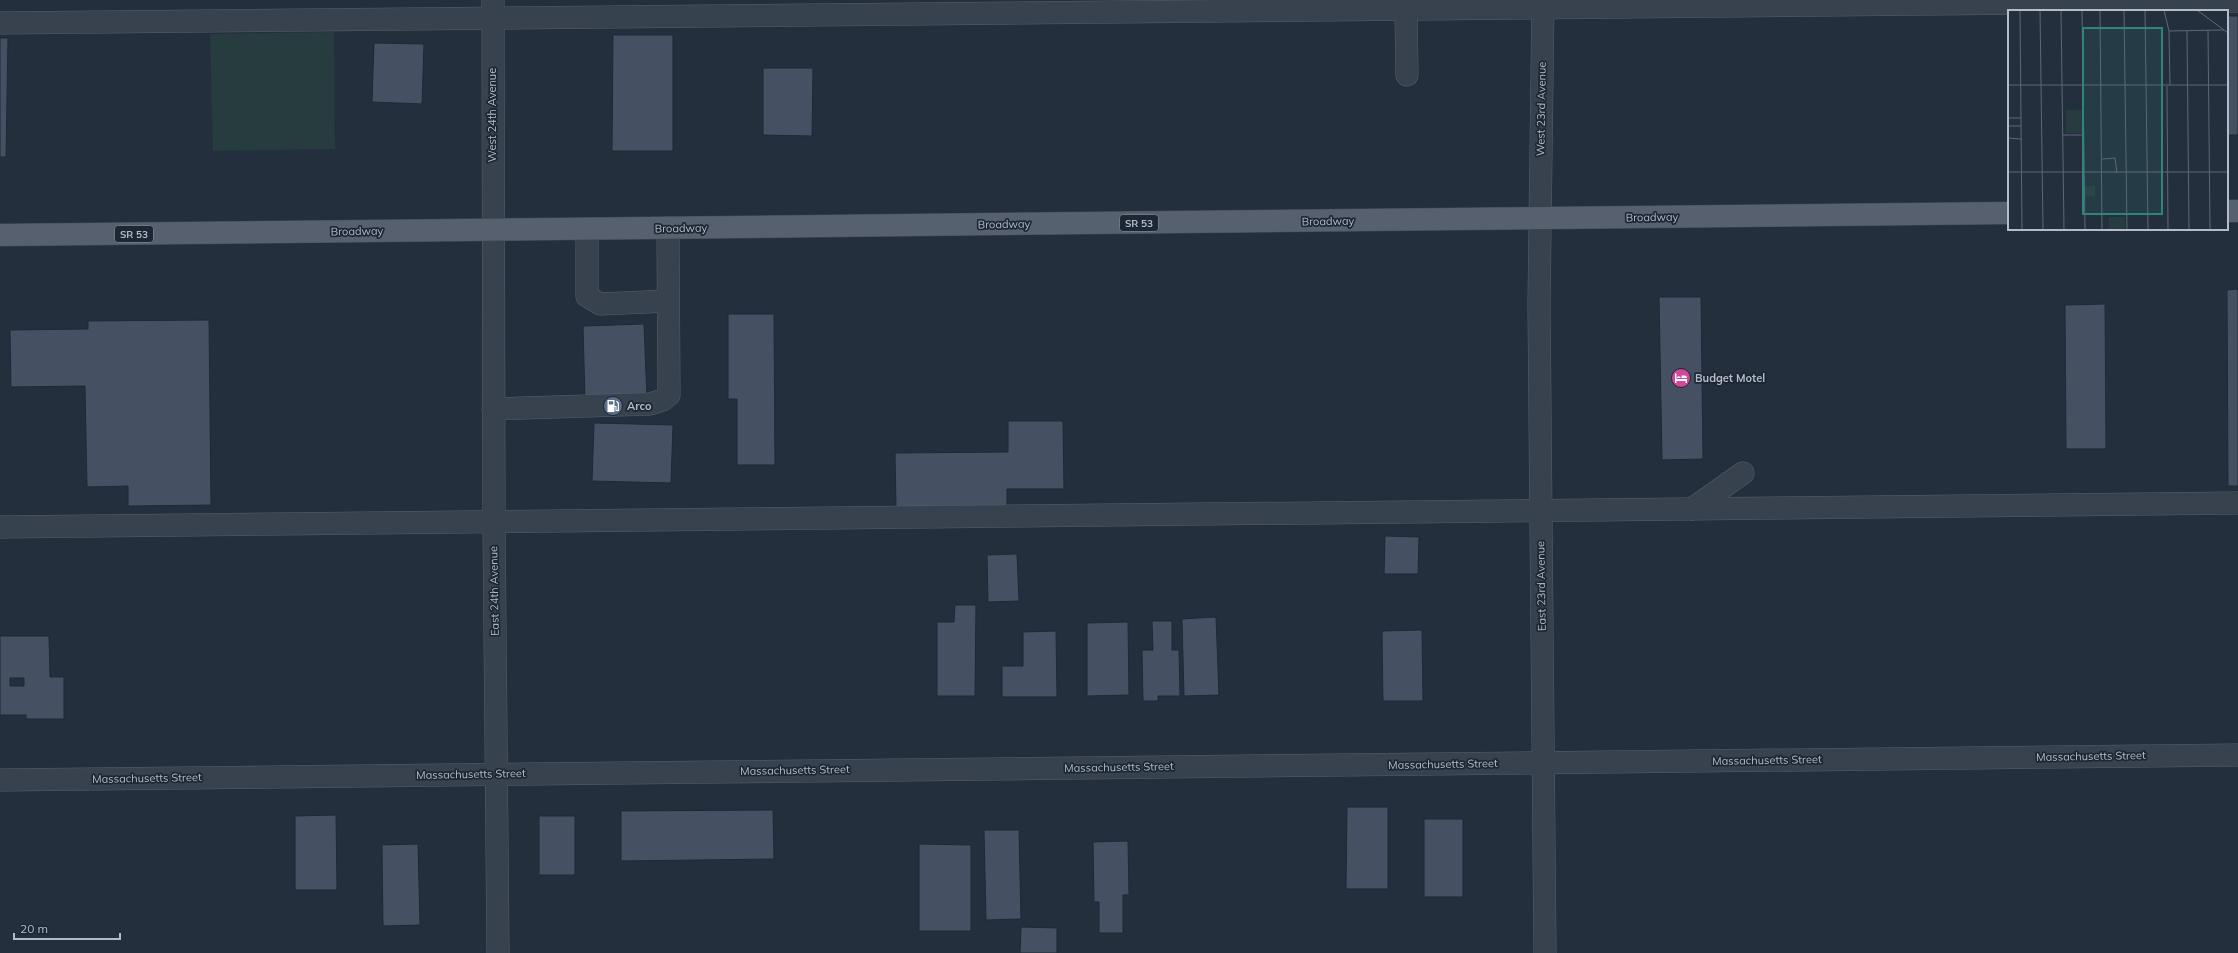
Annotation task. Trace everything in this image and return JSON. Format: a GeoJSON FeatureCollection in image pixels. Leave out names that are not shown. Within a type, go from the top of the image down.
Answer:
{"type":"FeatureCollection","features":[{"type":"Feature","properties":{"kind":"main road","name":"Broadway"},"geometry":{"type":"LineString","coordinates":[[0,235],[2008,214]]}},
{"type":"Feature","properties":{"kind":"street"},"geometry":{"type":"LineString","coordinates":[[0,23],[492,9],[954,7],[1406,10],[1543,4],[2238,1]]}},
{"type":"Feature","properties":{"kind":"street","name":"West 23rd Avenue"},"geometry":{"type":"LineString","coordinates":[[1539,218],[1543,4]]}},
{"type":"Feature","properties":{"kind":"street","name":"West 24th Avenue"},"geometry":{"type":"LineString","coordinates":[[492,9],[492,230]]}},
{"type":"Feature","properties":{"kind":"street"},"geometry":{"type":"LineString","coordinates":[[1406,10],[1408,75]]}},
{"type":"Feature","properties":{"kind":"street","name":"East 23rd Avenue"},"geometry":{"type":"LineString","coordinates":[[1539,218],[1540,511],[1545,953]]}},
{"type":"Feature","properties":{"kind":"street"},"geometry":{"type":"LineString","coordinates":[[493,409],[650,404],[663,400],[669,395],[668,228]]}},
{"type":"Feature","properties":{"kind":"street"},"geometry":{"type":"LineString","coordinates":[[587,229],[587,296],[591,300],[600,304],[668,301]]}},
{"type":"Feature","properties":{"kind":"street","name":"East 24th Avenue"},"geometry":{"type":"LineString","coordinates":[[492,230],[498,953]]}},
{"type":"Feature","properties":{"kind":"street"},"geometry":{"type":"LineString","coordinates":[[1692,509],[1744,473]]}},
{"type":"Feature","properties":{"kind":"street"},"geometry":{"type":"LineString","coordinates":[[0,527],[2238,503]]}},
{"type":"Feature","properties":{"kind":"street","name":"Massachusetts Street"},"geometry":{"type":"LineString","coordinates":[[0,780],[497,773],[2238,755]]}},
{"type":"Feature","properties":{"kind":"green space"},"geometry":{"type":"Polygon","coordinates":[[[334,32],[335,149],[213,151],[210,34],[334,32]]]}},
{"type":"Feature","properties":{"kind":"building"},"geometry":{"type":"Polygon","coordinates":[[[2228,16],[2238,16],[2238,135],[2228,135],[2228,16]]]}},
{"type":"Feature","properties":{"kind":"building"},"geometry":{"type":"Polygon","coordinates":[[[613,35],[673,35],[673,151],[612,151],[613,35]]]}},
{"type":"Feature","properties":{"kind":"building"},"geometry":{"type":"Polygon","coordinates":[[[0,38],[8,38],[6,157],[0,157],[0,38]]]}},
{"type":"Feature","properties":{"kind":"building"},"geometry":{"type":"Polygon","coordinates":[[[374,43],[424,44],[422,104],[372,102],[374,43]]]}},
{"type":"Feature","properties":{"kind":"building"},"geometry":{"type":"Polygon","coordinates":[[[763,68],[813,68],[812,136],[763,135],[763,68]]]}},
{"type":"Feature","properties":{"kind":"building"},"geometry":{"type":"Polygon","coordinates":[[[2238,289],[2238,486],[2228,486],[2227,290],[2238,289]]]}},
{"type":"Feature","properties":{"kind":"building","name":"Budget Motel"},"geometry":{"type":"Polygon","coordinates":[[[1659,297],[1701,297],[1703,459],[1662,460],[1659,297]]]}},
{"type":"Feature","properties":{"kind":"building"},"geometry":{"type":"Polygon","coordinates":[[[2105,304],[2106,449],[2066,449],[2065,305],[2105,304]]]}},
{"type":"Feature","properties":{"kind":"building"},"geometry":{"type":"Polygon","coordinates":[[[728,314],[774,314],[775,465],[737,465],[737,399],[728,399],[728,314]]]}},
{"type":"Feature","properties":{"kind":"building"},"geometry":{"type":"Polygon","coordinates":[[[209,320],[211,505],[128,506],[128,486],[87,487],[85,386],[11,387],[10,330],[88,329],[88,321],[209,320]]]}},
{"type":"Feature","properties":{"kind":"building"},"geometry":{"type":"Polygon","coordinates":[[[644,324],[647,399],[585,401],[583,326],[644,324]]]}},
{"type":"Feature","properties":{"kind":"building"},"geometry":{"type":"Polygon","coordinates":[[[1008,421],[1063,421],[1064,489],[1007,489],[1007,506],[896,507],[895,453],[1008,452],[1008,421]]]}},
{"type":"Feature","properties":{"kind":"building"},"geometry":{"type":"Polygon","coordinates":[[[594,423],[673,425],[671,483],[592,481],[594,423]]]}},
{"type":"Feature","properties":{"kind":"building"},"geometry":{"type":"Polygon","coordinates":[[[1385,536],[1419,537],[1418,574],[1384,574],[1385,536]]]}},
{"type":"Feature","properties":{"kind":"building"},"geometry":{"type":"Polygon","coordinates":[[[1017,554],[1019,601],[988,602],[987,555],[1017,554]]]}},
{"type":"Feature","properties":{"kind":"building"},"geometry":{"type":"Polygon","coordinates":[[[955,605],[976,605],[975,696],[937,696],[937,622],[954,622],[955,605]]]}},
{"type":"Feature","properties":{"kind":"building"},"geometry":{"type":"Polygon","coordinates":[[[1216,617],[1219,695],[1184,696],[1182,619],[1216,617]]]}},
{"type":"Feature","properties":{"kind":"building"},"geometry":{"type":"Polygon","coordinates":[[[1152,621],[1172,621],[1172,650],[1179,650],[1180,696],[1158,696],[1158,701],[1143,701],[1142,650],[1153,650],[1152,621]]]}},
{"type":"Feature","properties":{"kind":"building"},"geometry":{"type":"Polygon","coordinates":[[[1128,622],[1129,695],[1087,696],[1087,623],[1128,622]]]}},
{"type":"Feature","properties":{"kind":"building"},"geometry":{"type":"Polygon","coordinates":[[[1422,630],[1423,701],[1383,701],[1382,631],[1422,630]]]}},
{"type":"Feature","properties":{"kind":"building"},"geometry":{"type":"Polygon","coordinates":[[[1056,631],[1057,697],[1002,697],[1002,666],[1023,666],[1023,632],[1056,631]]]}},
{"type":"Feature","properties":{"kind":"building"},"geometry":{"type":"Polygon","coordinates":[[[0,636],[49,636],[50,677],[64,677],[64,719],[26,719],[26,715],[0,715],[0,636]],[[10,678],[10,686],[24,686],[24,678],[10,678]]]}},
{"type":"Feature","properties":{"kind":"building"},"geometry":{"type":"Polygon","coordinates":[[[1347,807],[1388,807],[1388,889],[1346,889],[1347,807]]]}},
{"type":"Feature","properties":{"kind":"building"},"geometry":{"type":"Polygon","coordinates":[[[773,810],[774,859],[621,861],[621,811],[773,810]]]}},
{"type":"Feature","properties":{"kind":"building"},"geometry":{"type":"Polygon","coordinates":[[[336,815],[337,890],[295,890],[295,816],[336,815]]]}},
{"type":"Feature","properties":{"kind":"building"},"geometry":{"type":"Polygon","coordinates":[[[539,816],[575,816],[575,875],[539,875],[539,816]]]}},
{"type":"Feature","properties":{"kind":"building"},"geometry":{"type":"Polygon","coordinates":[[[1424,819],[1463,819],[1463,897],[1424,897],[1424,819]]]}},
{"type":"Feature","properties":{"kind":"building"},"geometry":{"type":"Polygon","coordinates":[[[984,830],[1019,830],[1021,919],[986,920],[984,830]]]}},
{"type":"Feature","properties":{"kind":"building"},"geometry":{"type":"Polygon","coordinates":[[[1128,841],[1129,895],[1123,895],[1123,933],[1099,933],[1099,902],[1094,902],[1093,842],[1128,841]]]}},
{"type":"Feature","properties":{"kind":"building"},"geometry":{"type":"Polygon","coordinates":[[[418,844],[420,925],[383,926],[382,845],[418,844]]]}},
{"type":"Feature","properties":{"kind":"building"},"geometry":{"type":"Polygon","coordinates":[[[919,844],[971,845],[971,931],[919,931],[919,844]]]}},
{"type":"Feature","properties":{"kind":"building"},"geometry":{"type":"Polygon","coordinates":[[[1021,927],[1057,928],[1057,953],[1020,953],[1021,927]]]}},
{"type":"Feature","properties":{"kind":"place","name":"Budget Motel"},"geometry":{"type":"Point","coordinates":[1681,378]}},
{"type":"Feature","properties":{"kind":"place","name":"Arco"},"geometry":{"type":"Point","coordinates":[613,406]}}]}
